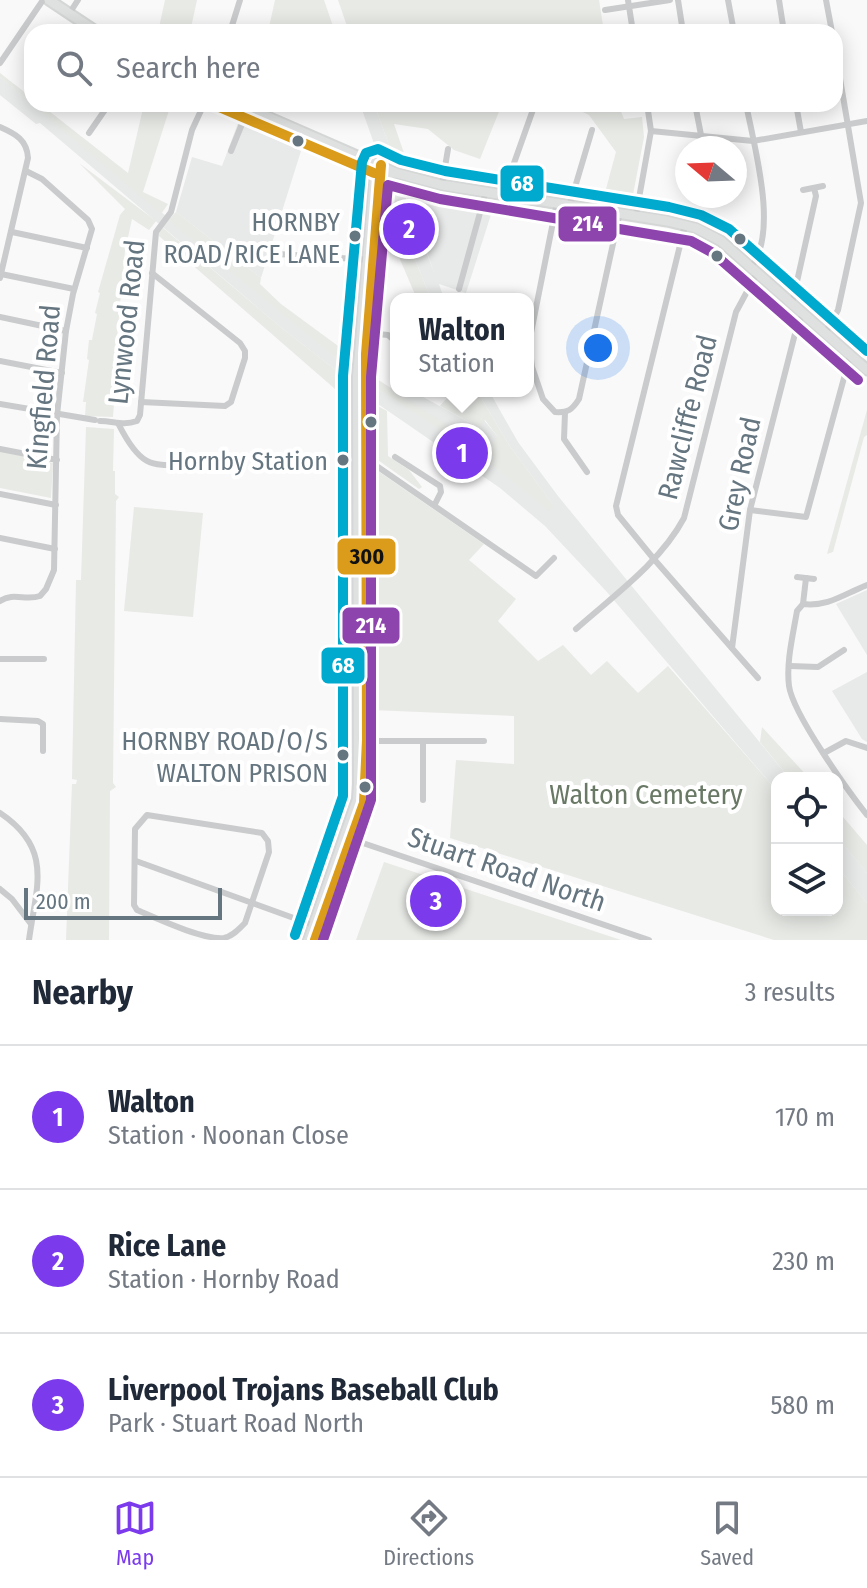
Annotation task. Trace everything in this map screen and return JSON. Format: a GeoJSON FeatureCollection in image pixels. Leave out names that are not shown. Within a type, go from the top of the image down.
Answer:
{"type":"FeatureCollection","features":[{"type":"Feature","properties":{"kind":"highway"},"geometry":{"type":"LineString","coordinates":[[46,0],[83,24]]}},
{"type":"Feature","properties":{"kind":"highway"},"geometry":{"type":"LineString","coordinates":[[229,112],[384,170],[442,185],[685,225],[721,241],[867,370]]}},
{"type":"Feature","properties":{"kind":"highway"},"geometry":{"type":"LineString","coordinates":[[256,112],[384,170]]}},
{"type":"Feature","properties":{"kind":"main road"},"geometry":{"type":"LineString","coordinates":[[315,940],[364,803],[361,464],[356,388],[370,260],[384,170]]}},
{"type":"Feature","properties":{"kind":"main road"},"geometry":{"type":"LineString","coordinates":[[361,464],[370,260]]}},
{"type":"Feature","properties":{"kind":"main road"},"geometry":{"type":"LineString","coordinates":[[308,940],[357,799],[363,741]]}},
{"type":"Feature","properties":{"kind":"street"},"geometry":{"type":"LineString","coordinates":[[28,24],[46,0]]}},
{"type":"Feature","properties":{"kind":"street"},"geometry":{"type":"LineString","coordinates":[[69,14],[78,0]]}},
{"type":"Feature","properties":{"kind":"street"},"geometry":{"type":"LineString","coordinates":[[232,24],[240,0]]}},
{"type":"Feature","properties":{"kind":"street"},"geometry":{"type":"LineString","coordinates":[[605,10],[628,3],[670,0]]}},
{"type":"Feature","properties":{"kind":"street"},"geometry":{"type":"LineString","coordinates":[[678,0],[682,24]]}},
{"type":"Feature","properties":{"kind":"street"},"geometry":{"type":"LineString","coordinates":[[728,0],[732,24]]}},
{"type":"Feature","properties":{"kind":"street"},"geometry":{"type":"LineString","coordinates":[[779,0],[783,24]]}},
{"type":"Feature","properties":{"kind":"street"},"geometry":{"type":"LineString","coordinates":[[826,0],[830,24]]}},
{"type":"Feature","properties":{"kind":"street"},"geometry":{"type":"LineString","coordinates":[[628,3],[632,24]]}},
{"type":"Feature","properties":{"kind":"street"},"geometry":{"type":"LineString","coordinates":[[0,63],[24,30]]}},
{"type":"Feature","properties":{"kind":"street"},"geometry":{"type":"LineString","coordinates":[[826,332],[838,310],[861,203],[843,95]]}},
{"type":"Feature","properties":{"kind":"street"},"geometry":{"type":"LineString","coordinates":[[89,133],[103,112]]}},
{"type":"Feature","properties":{"kind":"street","name":"Lynwood Road"},"geometry":{"type":"LineString","coordinates":[[0,404],[84,420],[137,421],[158,229],[169,215],[201,112]]}},
{"type":"Feature","properties":{"kind":"street"},"geometry":{"type":"LineString","coordinates":[[503,194],[532,112]]}},
{"type":"Feature","properties":{"kind":"street"},"geometry":{"type":"LineString","coordinates":[[636,215],[651,131],[648,112]]}},
{"type":"Feature","properties":{"kind":"street"},"geometry":{"type":"LineString","coordinates":[[697,112],[701,135]]}},
{"type":"Feature","properties":{"kind":"street","name":"Rawcliffe Road"},"geometry":{"type":"LineString","coordinates":[[576,629],[630,582],[676,533],[684,518],[736,312],[758,256],[764,198],[748,112]]}},
{"type":"Feature","properties":{"kind":"street"},"geometry":{"type":"LineString","coordinates":[[797,112],[801,132]]}},
{"type":"Feature","properties":{"kind":"street"},"geometry":{"type":"LineString","coordinates":[[231,151],[238,143],[244,119]]}},
{"type":"Feature","properties":{"kind":"street"},"geometry":{"type":"LineString","coordinates":[[651,131],[753,141],[867,121]]}},
{"type":"Feature","properties":{"kind":"street"},"geometry":{"type":"LineString","coordinates":[[0,127],[25,143],[27,153],[26,171],[1,276],[74,289]]}},
{"type":"Feature","properties":{"kind":"street"},"geometry":{"type":"LineString","coordinates":[[570,204],[592,130]]}},
{"type":"Feature","properties":{"kind":"street"},"geometry":{"type":"LineString","coordinates":[[442,185],[448,149]]}},
{"type":"Feature","properties":{"kind":"street","name":"Kingfield Road"},"geometry":{"type":"LineString","coordinates":[[0,601],[9,596],[32,598],[42,594],[54,572],[57,415],[66,331],[74,289],[92,229],[90,222],[42,179],[26,171]]}},
{"type":"Feature","properties":{"kind":"street"},"geometry":{"type":"LineString","coordinates":[[803,190],[823,186]]}},
{"type":"Feature","properties":{"kind":"street"},"geometry":{"type":"LineString","coordinates":[[792,304],[816,196],[814,188]]}},
{"type":"Feature","properties":{"kind":"street"},"geometry":{"type":"LineString","coordinates":[[459,289],[486,191]]}},
{"type":"Feature","properties":{"kind":"street"},"geometry":{"type":"LineString","coordinates":[[534,318],[557,202]]}},
{"type":"Feature","properties":{"kind":"street"},"geometry":{"type":"LineString","coordinates":[[534,373],[543,399],[555,412],[572,410],[579,399],[620,212]]}},
{"type":"Feature","properties":{"kind":"street"},"geometry":{"type":"LineString","coordinates":[[685,225],[616,506],[618,515],[653,558],[758,678]]}},
{"type":"Feature","properties":{"kind":"street"},"geometry":{"type":"LineString","coordinates":[[12,232],[87,248]]}},
{"type":"Feature","properties":{"kind":"street"},"geometry":{"type":"LineString","coordinates":[[278,254],[370,260]]}},
{"type":"Feature","properties":{"kind":"street"},"geometry":{"type":"LineString","coordinates":[[141,402],[225,406],[231,402],[245,358],[240,343],[152,273]]}},
{"type":"Feature","properties":{"kind":"street","name":"Grey Road"},"geometry":{"type":"LineString","coordinates":[[732,648],[750,510],[798,322],[804,314]]}},
{"type":"Feature","properties":{"kind":"street"},"geometry":{"type":"LineString","coordinates":[[0,317],[66,331]]}},
{"type":"Feature","properties":{"kind":"street"},"geometry":{"type":"LineString","coordinates":[[367,333],[390,337]]}},
{"type":"Feature","properties":{"kind":"street"},"geometry":{"type":"LineString","coordinates":[[750,510],[806,517],[851,355]]}},
{"type":"Feature","properties":{"kind":"street"},"geometry":{"type":"LineString","coordinates":[[0,361],[62,373]]}},
{"type":"Feature","properties":{"kind":"street"},"geometry":{"type":"LineString","coordinates":[[565,413],[564,439],[587,472]]}},
{"type":"Feature","properties":{"kind":"street"},"geometry":{"type":"LineString","coordinates":[[116,423],[140,459],[152,464],[204,465]]}},
{"type":"Feature","properties":{"kind":"street"},"geometry":{"type":"LineString","coordinates":[[0,449],[57,460]]}},
{"type":"Feature","properties":{"kind":"street"},"geometry":{"type":"LineString","coordinates":[[405,464],[412,455]]}},
{"type":"Feature","properties":{"kind":"street"},"geometry":{"type":"LineString","coordinates":[[395,457],[440,486],[441,492],[435,504]]}},
{"type":"Feature","properties":{"kind":"street"},"geometry":{"type":"LineString","coordinates":[[361,464],[378,467],[536,576],[554,558]]}},
{"type":"Feature","properties":{"kind":"street"},"geometry":{"type":"LineString","coordinates":[[0,494],[56,505]]}},
{"type":"Feature","properties":{"kind":"street"},"geometry":{"type":"LineString","coordinates":[[0,538],[55,549]]}},
{"type":"Feature","properties":{"kind":"street"},"geometry":{"type":"LineString","coordinates":[[797,577],[814,579]]}},
{"type":"Feature","properties":{"kind":"street"},"geometry":{"type":"LineString","coordinates":[[806,578],[803,604],[797,611],[790,666],[792,698],[847,790],[867,815]]}},
{"type":"Feature","properties":{"kind":"street"},"geometry":{"type":"LineString","coordinates":[[803,604],[818,606],[829,603],[867,585]]}},
{"type":"Feature","properties":{"kind":"street"},"geometry":{"type":"LineString","coordinates":[[790,666],[818,667],[844,650]]}},
{"type":"Feature","properties":{"kind":"street"},"geometry":{"type":"LineString","coordinates":[[0,659],[45,660]]}},
{"type":"Feature","properties":{"kind":"street"},"geometry":{"type":"LineString","coordinates":[[0,719],[38,721],[43,724],[43,751]]}},
{"type":"Feature","properties":{"kind":"street"},"geometry":{"type":"LineString","coordinates":[[363,741],[484,741]]}},
{"type":"Feature","properties":{"kind":"street"},"geometry":{"type":"LineString","coordinates":[[423,741],[423,800]]}},
{"type":"Feature","properties":{"kind":"street"},"geometry":{"type":"LineString","coordinates":[[824,753],[846,741],[867,748]]}},
{"type":"Feature","properties":{"kind":"street"},"geometry":{"type":"LineString","coordinates":[[0,813],[28,837],[35,854],[39,880],[29,940]]}},
{"type":"Feature","properties":{"kind":"street"},"geometry":{"type":"LineString","coordinates":[[147,815],[262,833],[268,841],[269,852],[245,923],[222,939],[187,932],[137,910],[134,905],[136,861],[135,829],[147,815]]}},
{"type":"Feature","properties":{"kind":"street","name":"Stuart Road North"},"geometry":{"type":"LineString","coordinates":[[351,839],[649,940]]}},
{"type":"Feature","properties":{"kind":"street"},"geometry":{"type":"LineString","coordinates":[[136,861],[313,925]]}},
{"type":"Feature","properties":{"kind":"street"},"geometry":{"type":"LineString","coordinates":[[0,889],[31,924]]}},
{"type":"Feature","properties":{"kind":"street"},"geometry":{"type":"LineString","coordinates":[[184,940],[187,932]]}},
{"type":"Feature","properties":{"kind":"shaded area"},"geometry":{"type":"Polygon","coordinates":[[[0,77],[24,97],[24,112],[42,112],[350,370],[350,381],[283,329],[40,123],[36,124],[0,95],[0,77]]]}},
{"type":"Feature","properties":{"kind":"shaded area"},"geometry":{"type":"Polygon","coordinates":[[[363,112],[377,112],[393,156],[377,152],[363,112]]]}},
{"type":"Feature","properties":{"kind":"shaded area"},"geometry":{"type":"Polygon","coordinates":[[[238,123],[301,151],[261,278],[176,212],[192,157],[222,166],[238,123]]]}},
{"type":"Feature","properties":{"kind":"shaded area"},"geometry":{"type":"Polygon","coordinates":[[[401,186],[435,275],[403,186],[495,202],[466,293],[439,284],[442,293],[429,293],[388,188],[401,186]]]}},
{"type":"Feature","properties":{"kind":"shaded area"},"geometry":{"type":"Polygon","coordinates":[[[374,387],[453,437],[403,397],[423,397],[478,427],[484,420],[554,506],[509,445],[481,397],[492,397],[518,442],[558,496],[784,772],[771,772],[771,784],[606,591],[545,526],[500,488],[375,402],[374,387]]]}},
{"type":"Feature","properties":{"kind":"shaded area"},"geometry":{"type":"Polygon","coordinates":[[[867,590],[867,655],[836,604],[867,590]]]}},
{"type":"Feature","properties":{"kind":"shaded area"},"geometry":{"type":"Polygon","coordinates":[[[867,672],[867,742],[862,739],[832,691],[867,672]]]}},
{"type":"Feature","properties":{"kind":"shaded area"},"geometry":{"type":"Polygon","coordinates":[[[843,844],[867,873],[867,903],[843,873],[843,844]]]}},
{"type":"Feature","properties":{"kind":"green space"},"geometry":{"type":"Polygon","coordinates":[[[165,0],[197,0],[192,24],[160,24],[165,0]]]}},
{"type":"Feature","properties":{"kind":"green space"},"geometry":{"type":"Polygon","coordinates":[[[275,0],[324,0],[332,24],[270,24],[275,0]]]}},
{"type":"Feature","properties":{"kind":"green space"},"geometry":{"type":"Polygon","coordinates":[[[338,0],[599,0],[603,24],[346,24],[338,0]]]}},
{"type":"Feature","properties":{"kind":"green space"},"geometry":{"type":"Polygon","coordinates":[[[0,73],[24,92],[24,97],[0,77],[0,73]]]}},
{"type":"Feature","properties":{"kind":"green space"},"geometry":{"type":"Polygon","coordinates":[[[41,112],[50,112],[128,173],[142,112],[168,112],[143,192],[168,204],[161,214],[41,112]]]}},
{"type":"Feature","properties":{"kind":"green space"},"geometry":{"type":"Polygon","coordinates":[[[377,112],[499,112],[480,159],[454,150],[428,129],[394,124],[406,159],[393,156],[377,112]]]}},
{"type":"Feature","properties":{"kind":"green space"},"geometry":{"type":"Polygon","coordinates":[[[583,112],[621,112],[624,119],[642,117],[644,137],[631,205],[603,200],[616,152],[589,115],[583,112]]]}},
{"type":"Feature","properties":{"kind":"green space"},"geometry":{"type":"Polygon","coordinates":[[[79,163],[156,221],[149,230],[132,219],[125,251],[111,403],[114,403],[113,417],[85,416],[86,402],[83,402],[89,340],[92,340],[97,314],[98,292],[120,215],[125,209],[79,163]]]}},
{"type":"Feature","properties":{"kind":"green space"},"geometry":{"type":"Polygon","coordinates":[[[388,192],[429,293],[414,293],[393,243],[382,242],[388,192]]]}},
{"type":"Feature","properties":{"kind":"green space"},"geometry":{"type":"Polygon","coordinates":[[[176,212],[261,278],[260,284],[281,304],[349,354],[350,370],[168,220],[176,212]]]}},
{"type":"Feature","properties":{"kind":"green space"},"geometry":{"type":"Polygon","coordinates":[[[162,227],[350,381],[350,402],[159,236],[162,227]]]}},
{"type":"Feature","properties":{"kind":"green space"},"geometry":{"type":"Polygon","coordinates":[[[374,377],[390,388],[390,397],[404,397],[456,431],[453,438],[374,387],[374,377]]]}},
{"type":"Feature","properties":{"kind":"green space"},"geometry":{"type":"Polygon","coordinates":[[[448,397],[481,397],[509,445],[554,506],[549,511],[483,458],[497,436],[485,420],[478,427],[440,406],[448,397]]]}},
{"type":"Feature","properties":{"kind":"green space"},"geometry":{"type":"Polygon","coordinates":[[[374,404],[387,411],[388,456],[409,470],[422,487],[419,489],[375,458],[374,404]]]}},
{"type":"Feature","properties":{"kind":"green space"},"geometry":{"type":"Polygon","coordinates":[[[867,410],[867,435],[833,552],[827,554],[867,410]]]}},
{"type":"Feature","properties":{"kind":"green space"},"geometry":{"type":"Polygon","coordinates":[[[86,427],[114,429],[113,471],[115,494],[119,497],[116,501],[113,783],[116,787],[110,791],[109,940],[66,940],[72,784],[76,784],[77,780],[72,779],[76,580],[81,580],[86,427]]]}},
{"type":"Feature","properties":{"kind":"green space"},"geometry":{"type":"Polygon","coordinates":[[[0,451],[53,463],[51,498],[0,488],[0,451]]]}},
{"type":"Feature","properties":{"kind":"green space","name":"Walton Cemetery"},"geometry":{"type":"Polygon","coordinates":[[[375,469],[484,544],[469,560],[516,599],[498,621],[538,661],[563,645],[591,675],[607,661],[638,693],[668,666],[771,784],[771,916],[843,916],[843,873],[867,903],[867,940],[774,940],[450,838],[456,760],[514,764],[514,716],[372,710],[375,469]]]}},
{"type":"Feature","properties":{"kind":"green space"},"geometry":{"type":"Polygon","coordinates":[[[134,507],[203,513],[193,617],[124,611],[134,507]]]}},
{"type":"Feature","properties":{"kind":"green space"},"geometry":{"type":"Polygon","coordinates":[[[762,727],[803,772],[784,772],[760,742],[762,727]]]}},
{"type":"Feature","properties":{"kind":"green space"},"geometry":{"type":"Polygon","coordinates":[[[843,817],[867,845],[867,873],[843,844],[843,817]]]}},
{"type":"Feature","properties":{"kind":"green space"},"geometry":{"type":"Polygon","coordinates":[[[384,862],[621,940],[356,940],[384,862]]]}},
{"type":"Feature","properties":{"kind":"transit line","name":"300"},"geometry":{"type":"LineString","coordinates":[[231,112],[374,173]]}},
{"type":"Feature","properties":{"kind":"transit line","name":"68"},"geometry":{"type":"LineString","coordinates":[[295,935],[343,796],[343,376],[362,162],[366,153],[378,149],[401,160],[445,171],[669,207],[701,215],[729,229],[867,351]]}},
{"type":"Feature","properties":{"kind":"transit line","name":"300"},"geometry":{"type":"LineString","coordinates":[[315,940],[364,803],[367,740],[366,354],[381,165]]}},
{"type":"Feature","properties":{"kind":"transit line","name":"214"},"geometry":{"type":"LineString","coordinates":[[323,940],[371,800],[371,377],[388,185],[440,199],[691,241],[713,253],[858,380]]}},
{"type":"Feature","properties":{"kind":"place","name":"Rice Lane"},"geometry":{"type":"Point","coordinates":[409,229]}},
{"type":"Feature","properties":{"kind":"place","name":"HORNBY ROAD/RICE LANE"},"geometry":{"type":"Point","coordinates":[355,236]}},
{"type":"Feature","properties":{"kind":"place","name":"Walton"},"geometry":{"type":"Point","coordinates":[462,453]}},
{"type":"Feature","properties":{"kind":"place","name":"Hornby Station"},"geometry":{"type":"Point","coordinates":[343,460]}},
{"type":"Feature","properties":{"kind":"place","name":"HORNBY ROAD/O/S WALTON PRISON"},"geometry":{"type":"Point","coordinates":[343,755]}},
{"type":"Feature","properties":{"kind":"place","name":"Liverpool Trojans Baseball Club"},"geometry":{"type":"Point","coordinates":[436,901]}}]}
